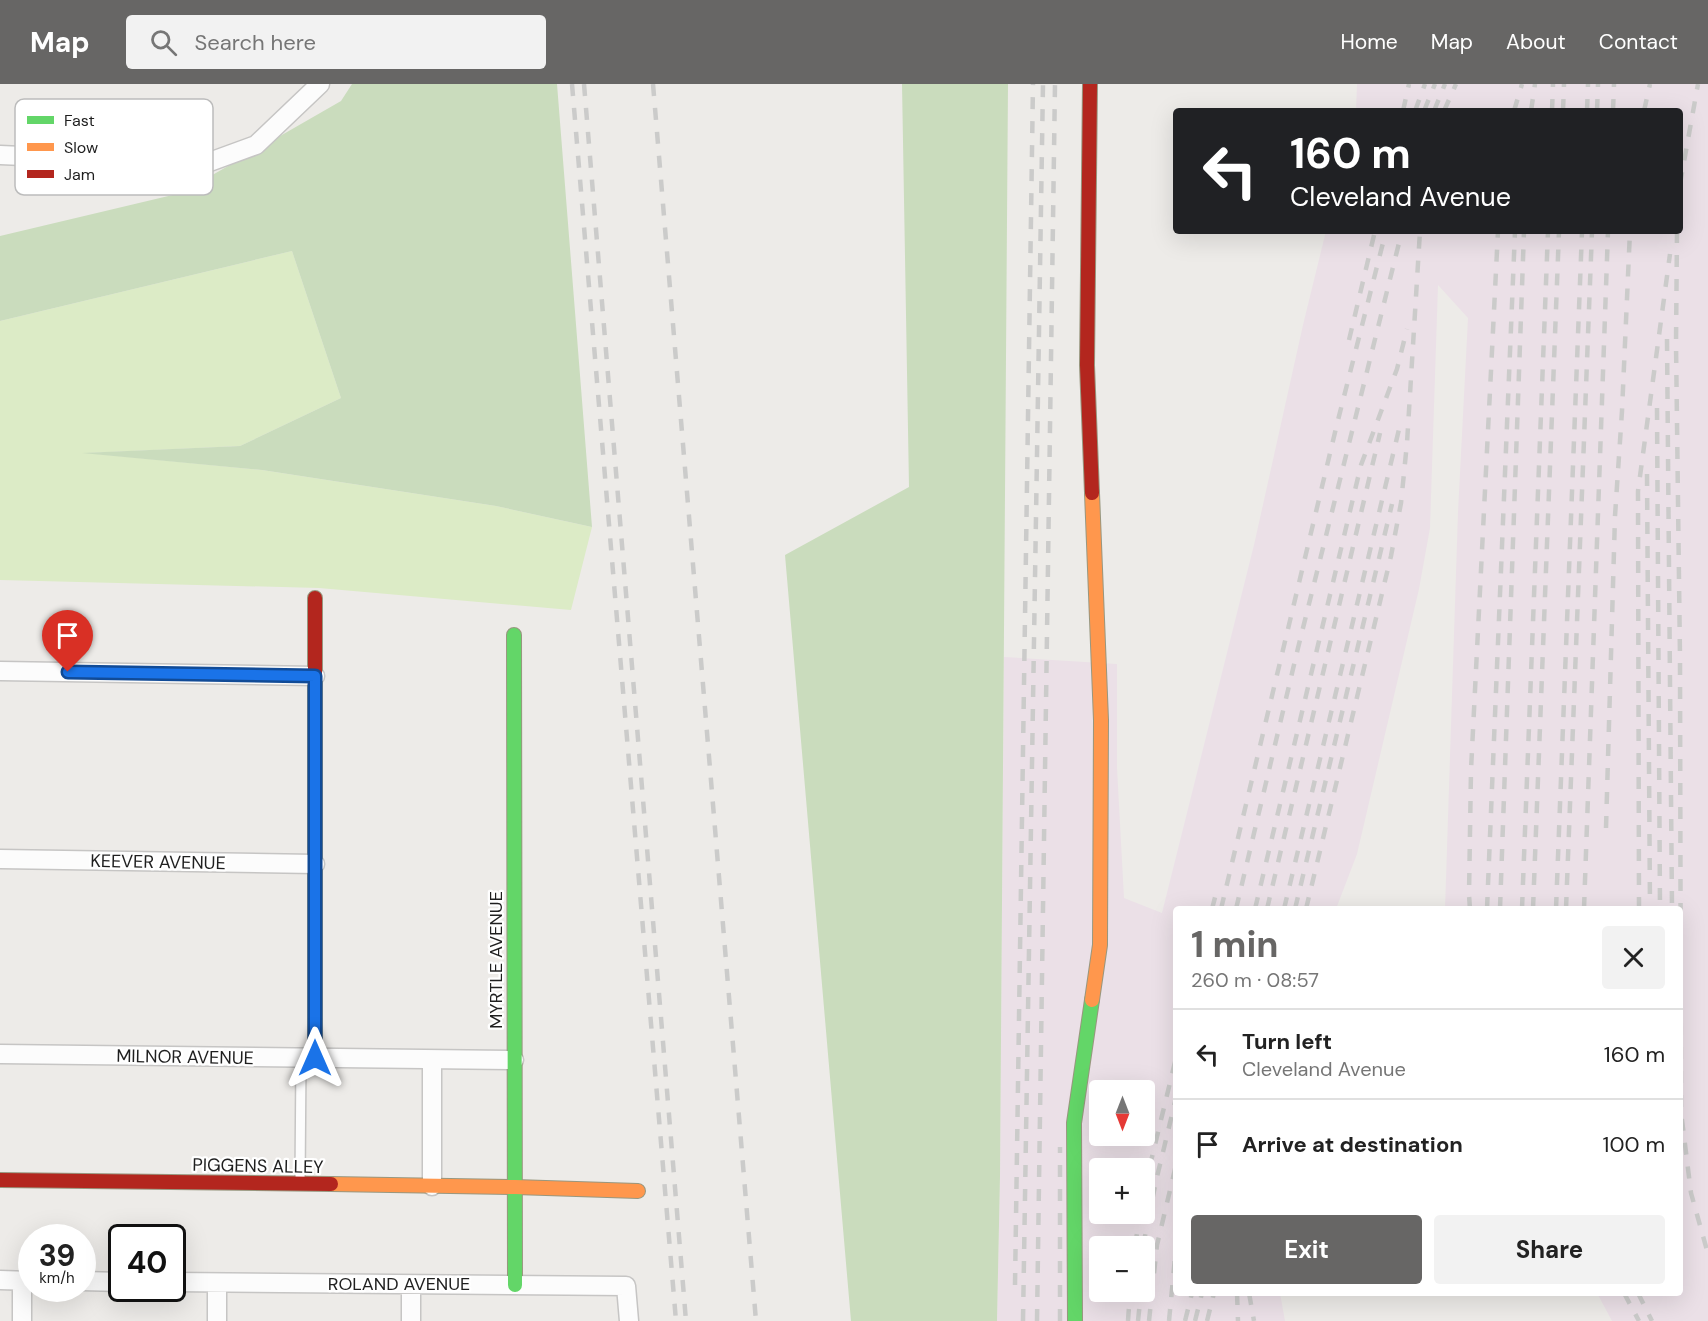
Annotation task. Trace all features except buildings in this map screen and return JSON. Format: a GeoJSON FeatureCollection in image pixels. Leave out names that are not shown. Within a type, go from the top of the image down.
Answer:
{"type":"FeatureCollection","features":[{"type":"Feature","properties":{"kind":"street"},"geometry":{"type":"LineString","coordinates":[[213,161],[256,145],[320,84]]}},
{"type":"Feature","properties":{"kind":"street"},"geometry":{"type":"LineString","coordinates":[[1075,1321],[1074,1123],[1100,945],[1101,720],[1087,365],[1090,84]]}},
{"type":"Feature","properties":{"kind":"street"},"geometry":{"type":"LineString","coordinates":[[0,156],[15,157]]}},
{"type":"Feature","properties":{"kind":"street"},"geometry":{"type":"LineString","coordinates":[[308,1058],[315,864],[315,598]]}},
{"type":"Feature","properties":{"kind":"street","name":"MYRTLE AVENUE"},"geometry":{"type":"LineString","coordinates":[[514,635],[515,1285]]}},
{"type":"Feature","properties":{"kind":"street"},"geometry":{"type":"LineString","coordinates":[[0,671],[315,676]]}},
{"type":"Feature","properties":{"kind":"street","name":"KEEVER AVENUE"},"geometry":{"type":"LineString","coordinates":[[0,860],[315,864]]}},
{"type":"Feature","properties":{"kind":"street","name":"MILNOR AVENUE"},"geometry":{"type":"LineString","coordinates":[[0,1054],[514,1060]]}},
{"type":"Feature","properties":{"kind":"street"},"geometry":{"type":"LineString","coordinates":[[432,1060],[432,1186]]}},
{"type":"Feature","properties":{"kind":"street","name":"PIGGENS ALLEY"},"geometry":{"type":"LineString","coordinates":[[0,1180],[514,1187],[638,1191]]}},
{"type":"Feature","properties":{"kind":"street"},"geometry":{"type":"LineString","coordinates":[[0,1280],[18,1281]]}},
{"type":"Feature","properties":{"kind":"street","name":"ROLAND AVENUE"},"geometry":{"type":"LineString","coordinates":[[186,1282],[626,1286],[629,1321]]}},
{"type":"Feature","properties":{"kind":"street"},"geometry":{"type":"LineString","coordinates":[[217,1283],[217,1321]]}},
{"type":"Feature","properties":{"kind":"street"},"geometry":{"type":"LineString","coordinates":[[411,1285],[411,1321]]}},
{"type":"Feature","properties":{"kind":"street"},"geometry":{"type":"LineString","coordinates":[[22,1321],[24,1302]]}},
{"type":"Feature","properties":{"kind":"lane"},"geometry":{"type":"LineString","coordinates":[[300,1184],[308,1058]]}},
{"type":"Feature","properties":{"kind":"shaded area"},"geometry":{"type":"Polygon","coordinates":[[[1357,84],[1708,84],[1708,1321],[1612,1321],[1599,1296],[1683,1296],[1683,906],[1445,906],[1458,512],[1468,318],[1438,285],[1430,528],[1419,589],[1357,854],[1337,906],[1173,906],[1173,1296],[1281,1296],[1285,1321],[997,1321],[1004,657],[1117,664],[1117,768],[1124,898],[1162,913],[1254,545],[1325,234],[1683,234],[1683,108],[1356,108],[1357,84]]]}},
{"type":"Feature","properties":{"kind":"green space"},"geometry":{"type":"Polygon","coordinates":[[[352,84],[557,84],[592,527],[496,506],[262,470],[82,453],[240,446],[341,398],[292,251],[0,321],[0,236],[173,195],[213,195],[213,175],[341,101],[352,84]]]}},
{"type":"Feature","properties":{"kind":"green space"},"geometry":{"type":"Polygon","coordinates":[[[902,84],[1008,84],[997,1321],[851,1321],[785,555],[909,487],[902,84]]]}},
{"type":"Feature","properties":{"kind":"green space"},"geometry":{"type":"Polygon","coordinates":[[[292,251],[341,398],[240,446],[88,453],[262,470],[496,506],[592,527],[571,610],[319,588],[0,580],[0,321],[292,251]]]}},
{"type":"Feature","properties":{"kind":"railway"},"geometry":{"type":"LineString","coordinates":[[572,84],[676,1321]]}},
{"type":"Feature","properties":{"kind":"railway"},"geometry":{"type":"LineString","coordinates":[[584,84],[686,1321]]}},
{"type":"Feature","properties":{"kind":"railway"},"geometry":{"type":"LineString","coordinates":[[653,84],[756,1321]]}},
{"type":"Feature","properties":{"kind":"railway"},"geometry":{"type":"LineString","coordinates":[[1015,1285],[1033,84]]}},
{"type":"Feature","properties":{"kind":"railway"},"geometry":{"type":"LineString","coordinates":[[1023,1321],[1043,84]]}},
{"type":"Feature","properties":{"kind":"railway"},"geometry":{"type":"LineString","coordinates":[[1037,1321],[1055,84]]}},
{"type":"Feature","properties":{"kind":"railway"},"geometry":{"type":"LineString","coordinates":[[1404,108],[1409,84]]}},
{"type":"Feature","properties":{"kind":"railway"},"geometry":{"type":"LineString","coordinates":[[1416,108],[1425,84]]}},
{"type":"Feature","properties":{"kind":"railway"},"geometry":{"type":"LineString","coordinates":[[1425,108],[1435,84]]}},
{"type":"Feature","properties":{"kind":"railway"},"geometry":{"type":"LineString","coordinates":[[1435,108],[1445,84]]}},
{"type":"Feature","properties":{"kind":"railway"},"geometry":{"type":"LineString","coordinates":[[1445,108],[1456,84]]}},
{"type":"Feature","properties":{"kind":"railway"},"geometry":{"type":"LineString","coordinates":[[1515,108],[1522,84]]}},
{"type":"Feature","properties":{"kind":"railway"},"geometry":{"type":"LineString","coordinates":[[1531,108],[1535,84]]}},
{"type":"Feature","properties":{"kind":"railway"},"geometry":{"type":"LineString","coordinates":[[1552,108],[1553,84]]}},
{"type":"Feature","properties":{"kind":"railway"},"geometry":{"type":"LineString","coordinates":[[1563,108],[1564,84]]}},
{"type":"Feature","properties":{"kind":"railway"},"geometry":{"type":"LineString","coordinates":[[1587,108],[1588,84]]}},
{"type":"Feature","properties":{"kind":"railway"},"geometry":{"type":"LineString","coordinates":[[1597,108],[1598,84]]}},
{"type":"Feature","properties":{"kind":"railway"},"geometry":{"type":"LineString","coordinates":[[1613,108],[1614,84]]}},
{"type":"Feature","properties":{"kind":"railway"},"geometry":{"type":"LineString","coordinates":[[1645,108],[1650,84]]}},
{"type":"Feature","properties":{"kind":"railway"},"geometry":{"type":"LineString","coordinates":[[1683,167],[1698,84]]}},
{"type":"Feature","properties":{"kind":"railway"},"geometry":{"type":"LineString","coordinates":[[1349,340],[1374,234]]}},
{"type":"Feature","properties":{"kind":"railway"},"geometry":{"type":"LineString","coordinates":[[1222,906],[1337,424],[1385,234]]}},
{"type":"Feature","properties":{"kind":"railway"},"geometry":{"type":"LineString","coordinates":[[1237,906],[1298,648],[1401,234]]}},
{"type":"Feature","properties":{"kind":"railway"},"geometry":{"type":"LineString","coordinates":[[1307,906],[1391,556],[1401,503],[1420,234]]}},
{"type":"Feature","properties":{"kind":"railway"},"geometry":{"type":"LineString","coordinates":[[1470,906],[1471,770],[1498,234]]}},
{"type":"Feature","properties":{"kind":"railway"},"geometry":{"type":"LineString","coordinates":[[1487,906],[1515,234]]}},
{"type":"Feature","properties":{"kind":"railway"},"geometry":{"type":"LineString","coordinates":[[1500,906],[1524,234]]}},
{"type":"Feature","properties":{"kind":"railway"},"geometry":{"type":"LineString","coordinates":[[1522,906],[1548,234]]}},
{"type":"Feature","properties":{"kind":"railway"},"geometry":{"type":"LineString","coordinates":[[1533,906],[1559,234]]}},
{"type":"Feature","properties":{"kind":"railway"},"geometry":{"type":"LineString","coordinates":[[1556,906],[1582,234]]}},
{"type":"Feature","properties":{"kind":"railway"},"geometry":{"type":"LineString","coordinates":[[1566,906],[1592,234]]}},
{"type":"Feature","properties":{"kind":"railway"},"geometry":{"type":"LineString","coordinates":[[1584,906],[1608,234]]}},
{"type":"Feature","properties":{"kind":"railway"},"geometry":{"type":"LineString","coordinates":[[1606,828],[1615,516],[1630,234]]}},
{"type":"Feature","properties":{"kind":"railway"},"geometry":{"type":"LineString","coordinates":[[1677,234],[1681,906]]}},
{"type":"Feature","properties":{"kind":"railway"},"geometry":{"type":"LineString","coordinates":[[1639,906],[1638,491],[1670,254]]}},
{"type":"Feature","properties":{"kind":"railway"},"geometry":{"type":"LineString","coordinates":[[1256,906],[1361,465],[1397,369],[1407,329]]}},
{"type":"Feature","properties":{"kind":"railway"},"geometry":{"type":"LineString","coordinates":[[1667,339],[1672,906]]}},
{"type":"Feature","properties":{"kind":"railway"},"geometry":{"type":"LineString","coordinates":[[1657,408],[1660,906]]}},
{"type":"Feature","properties":{"kind":"railway"},"geometry":{"type":"LineString","coordinates":[[1285,906],[1401,421]]}},
{"type":"Feature","properties":{"kind":"railway"},"geometry":{"type":"LineString","coordinates":[[1268,906],[1380,433]]}},
{"type":"Feature","properties":{"kind":"railway"},"geometry":{"type":"LineString","coordinates":[[1647,474],[1650,906]]}},
{"type":"Feature","properties":{"kind":"railway"},"geometry":{"type":"LineString","coordinates":[[1296,906],[1392,504]]}},
{"type":"Feature","properties":{"kind":"railway"},"geometry":{"type":"LineString","coordinates":[[1213,906],[1218,886]]}},
{"type":"Feature","properties":{"kind":"railway"},"geometry":{"type":"LineString","coordinates":[[1152,1158],[1173,1070]]}},
{"type":"Feature","properties":{"kind":"railway"},"geometry":{"type":"LineString","coordinates":[[1145,1236],[1173,1110]]}},
{"type":"Feature","properties":{"kind":"railway"},"geometry":{"type":"LineString","coordinates":[[1683,1128],[1691,1193],[1708,1254]]}},
{"type":"Feature","properties":{"kind":"railway"},"geometry":{"type":"LineString","coordinates":[[1060,1147],[1060,1321]]}},
{"type":"Feature","properties":{"kind":"railway"},"geometry":{"type":"LineString","coordinates":[[1149,1321],[1157,1245],[1173,1178]]}},
{"type":"Feature","properties":{"kind":"railway"},"geometry":{"type":"LineString","coordinates":[[1137,1236],[1138,1224]]}},
{"type":"Feature","properties":{"kind":"railway"},"geometry":{"type":"LineString","coordinates":[[1169,1321],[1173,1279]]}},
{"type":"Feature","properties":{"kind":"railway"},"geometry":{"type":"LineString","coordinates":[[1185,1321],[1191,1296]]}},
{"type":"Feature","properties":{"kind":"railway"},"geometry":{"type":"LineString","coordinates":[[1195,1321],[1201,1296]]}},
{"type":"Feature","properties":{"kind":"railway"},"geometry":{"type":"LineString","coordinates":[[1207,1321],[1213,1296]]}},
{"type":"Feature","properties":{"kind":"railway"},"geometry":{"type":"LineString","coordinates":[[1237,1296],[1238,1321]]}},
{"type":"Feature","properties":{"kind":"railway"},"geometry":{"type":"LineString","coordinates":[[1250,1296],[1254,1321]]}},
{"type":"Feature","properties":{"kind":"railway"},"geometry":{"type":"LineString","coordinates":[[1626,1296],[1639,1321]]}},
{"type":"Feature","properties":{"kind":"railway"},"geometry":{"type":"LineString","coordinates":[[1640,1296],[1652,1321]]}},
{"type":"Feature","properties":{"kind":"railway"},"geometry":{"type":"LineString","coordinates":[[1128,1321],[1129,1302]]}},
{"type":"Feature","properties":{"kind":"railway"},"geometry":{"type":"LineString","coordinates":[[1138,1321],[1140,1302]]}},
{"type":"Feature","properties":{"kind":"traffic: fast"},"geometry":{"type":"LineString","coordinates":[[514,635],[515,1285]]}},
{"type":"Feature","properties":{"kind":"traffic: fast"},"geometry":{"type":"LineString","coordinates":[[1075,1321],[1074,1123],[1092,1000]]}},
{"type":"Feature","properties":{"kind":"traffic: slow"},"geometry":{"type":"LineString","coordinates":[[1092,493],[1101,720],[1100,945],[1092,1000]]}},
{"type":"Feature","properties":{"kind":"traffic: slow"},"geometry":{"type":"LineString","coordinates":[[331,1184],[638,1191]]}},
{"type":"Feature","properties":{"kind":"traffic: jam"},"geometry":{"type":"LineString","coordinates":[[1090,84],[1087,365],[1092,493]]}},
{"type":"Feature","properties":{"kind":"traffic: jam"},"geometry":{"type":"LineString","coordinates":[[315,598],[315,1058]]}},
{"type":"Feature","properties":{"kind":"traffic: jam"},"geometry":{"type":"LineString","coordinates":[[0,1180],[331,1184]]}},
{"type":"Feature","properties":{"kind":"route"},"geometry":{"type":"LineString","coordinates":[[68,672],[315,676],[315,1058]]}}]}
